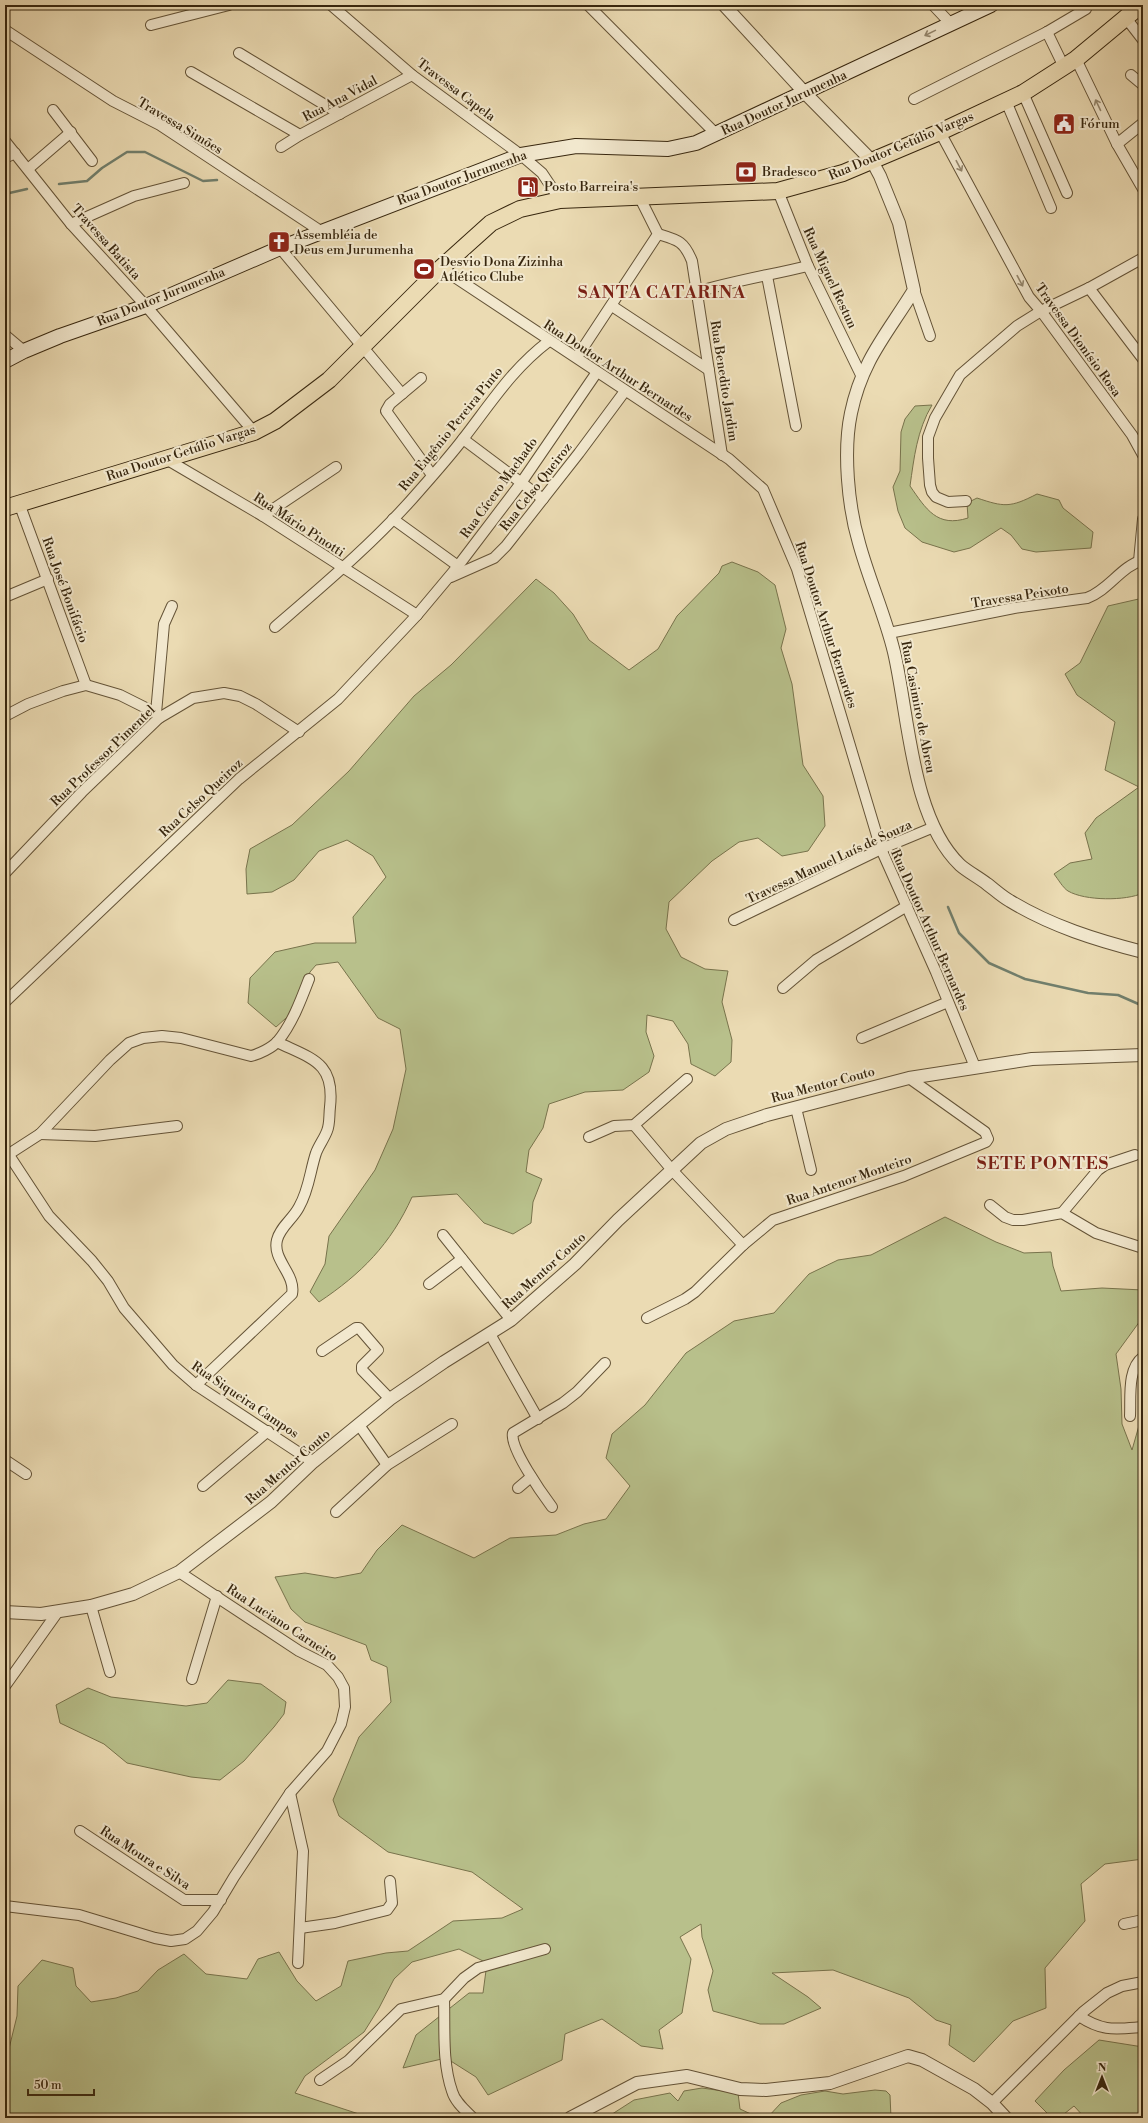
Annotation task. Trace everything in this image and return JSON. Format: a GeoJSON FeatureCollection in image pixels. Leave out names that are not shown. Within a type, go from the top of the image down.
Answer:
{"type":"FeatureCollection","features":[{"type":"Feature","properties":{"kind":"main road","name":"Rua Doutor Jurumenha"},"geometry":{"type":"LineString","coordinates":[[5,361],[24,351],[146,306],[280,248],[521,154],[576,146],[668,149],[696,143],[716,135],[950,23],[991,5]]}},
{"type":"Feature","properties":{"kind":"main road","name":"Rua Doutor Getúlio Vargas"},"geometry":{"type":"LineString","coordinates":[[12,506],[254,432],[275,421],[329,380],[363,348],[441,268],[491,223],[520,209],[560,200],[640,198],[778,191],[843,173],[940,132],[1023,93],[1070,63],[1141,5]]}},
{"type":"Feature","properties":{"kind":"street"},"geometry":{"type":"LineString","coordinates":[[151,26],[229,5]]}},
{"type":"Feature","properties":{"kind":"street","name":"Travessa Capela"},"geometry":{"type":"LineString","coordinates":[[331,5],[412,75],[521,154],[542,173],[560,200]]}},
{"type":"Feature","properties":{"kind":"street"},"geometry":{"type":"LineString","coordinates":[[588,5],[716,135]]}},
{"type":"Feature","properties":{"kind":"street"},"geometry":{"type":"LineString","coordinates":[[724,5],[805,93],[872,161],[880,176],[899,223],[914,290],[930,336]]}},
{"type":"Feature","properties":{"kind":"street"},"geometry":{"type":"LineString","coordinates":[[933,5],[950,23]]}},
{"type":"Feature","properties":{"kind":"street"},"geometry":{"type":"LineString","coordinates":[[914,99],[1047,32],[1086,10]]}},
{"type":"Feature","properties":{"kind":"street"},"geometry":{"type":"LineString","coordinates":[[1126,18],[1143,40]]}},
{"type":"Feature","properties":{"kind":"street","name":"Travessa Simões"},"geometry":{"type":"LineString","coordinates":[[5,30],[113,101],[160,125],[322,232]]}},
{"type":"Feature","properties":{"kind":"street"},"geometry":{"type":"LineString","coordinates":[[1047,32],[1070,63],[1117,144],[1140,177],[1143,189]]}},
{"type":"Feature","properties":{"kind":"street"},"geometry":{"type":"LineString","coordinates":[[239,53],[340,114]]}},
{"type":"Feature","properties":{"kind":"street"},"geometry":{"type":"LineString","coordinates":[[191,72],[300,135]]}},
{"type":"Feature","properties":{"kind":"street","name":"Rua Ana Vidal"},"geometry":{"type":"LineString","coordinates":[[281,147],[300,135],[412,75]]}},
{"type":"Feature","properties":{"kind":"street"},"geometry":{"type":"LineString","coordinates":[[1131,75],[1143,86]]}},
{"type":"Feature","properties":{"kind":"street"},"geometry":{"type":"LineString","coordinates":[[1023,93],[1067,193]]}},
{"type":"Feature","properties":{"kind":"street"},"geometry":{"type":"LineString","coordinates":[[1006,101],[1051,208]]}},
{"type":"Feature","properties":{"kind":"street"},"geometry":{"type":"LineString","coordinates":[[53,110],[92,161]]}},
{"type":"Feature","properties":{"kind":"street"},"geometry":{"type":"LineString","coordinates":[[1117,144],[1143,123]]}},
{"type":"Feature","properties":{"kind":"street"},"geometry":{"type":"LineString","coordinates":[[28,169],[71,132]]}},
{"type":"Feature","properties":{"kind":"street","name":"Travessa Dionísio Rosa"},"geometry":{"type":"LineString","coordinates":[[940,132],[1029,298],[1041,311],[1132,435],[1143,455]]}},
{"type":"Feature","properties":{"kind":"street","name":"Travessa Batista"},"geometry":{"type":"LineString","coordinates":[[5,141],[71,224],[146,306],[254,432]]}},
{"type":"Feature","properties":{"kind":"street"},"geometry":{"type":"LineString","coordinates":[[5,158],[15,153]]}},
{"type":"Feature","properties":{"kind":"street"},"geometry":{"type":"LineString","coordinates":[[71,224],[134,196],[184,183]]}},
{"type":"Feature","properties":{"kind":"street","name":"Rua Miguel Restun"},"geometry":{"type":"LineString","coordinates":[[778,191],[808,266],[861,375]]}},
{"type":"Feature","properties":{"kind":"street"},"geometry":{"type":"LineString","coordinates":[[577,357],[658,234],[640,198]]}},
{"type":"Feature","properties":{"kind":"street","name":"Rua Benedito Jardim"},"geometry":{"type":"LineString","coordinates":[[658,234],[679,240],[687,249],[692,262],[722,455]]}},
{"type":"Feature","properties":{"kind":"street"},"geometry":{"type":"LineString","coordinates":[[280,248],[402,394]]}},
{"type":"Feature","properties":{"kind":"street"},"geometry":{"type":"LineString","coordinates":[[966,501],[941,500],[932,492],[928,451],[928,437],[934,418],[960,375],[1017,326],[1041,311],[1089,288],[1143,258]]}},
{"type":"Feature","properties":{"kind":"street"},"geometry":{"type":"LineString","coordinates":[[697,292],[734,281],[767,276],[808,266]]}},
{"type":"Feature","properties":{"kind":"street","name":"Rua Doutor Arthur Bernardes"},"geometry":{"type":"LineString","coordinates":[[441,268],[549,341],[577,357],[625,391],[722,455],[751,477],[763,489],[797,569],[881,849],[907,906],[975,1067]]}},
{"type":"Feature","properties":{"kind":"street"},"geometry":{"type":"LineString","coordinates":[[767,276],[796,426]]}},
{"type":"Feature","properties":{"kind":"street"},"geometry":{"type":"LineString","coordinates":[[1089,288],[1143,359]]}},
{"type":"Feature","properties":{"kind":"street","name":"Rua Casimiro de Abreu"},"geometry":{"type":"LineString","coordinates":[[914,290],[874,350],[861,375],[850,414],[847,444],[852,510],[858,541],[889,633],[902,684],[919,788],[934,827],[960,865],[1008,900],[1049,922],[1078,933],[1143,952]]}},
{"type":"Feature","properties":{"kind":"street"},"geometry":{"type":"LineString","coordinates":[[612,306],[709,370]]}},
{"type":"Feature","properties":{"kind":"street"},"geometry":{"type":"LineString","coordinates":[[5,335],[24,351]]}},
{"type":"Feature","properties":{"kind":"street","name":"Rua Eugênio Pereira Pinto"},"geometry":{"type":"LineString","coordinates":[[275,627],[342,569],[393,519],[463,439],[506,381],[524,362],[549,341]]}},
{"type":"Feature","properties":{"kind":"street","name":"Rua Cícero Machado"},"geometry":{"type":"LineString","coordinates":[[417,615],[449,578],[521,484],[597,372]]}},
{"type":"Feature","properties":{"kind":"street"},"geometry":{"type":"LineString","coordinates":[[421,378],[387,408],[387,414],[432,475]]}},
{"type":"Feature","properties":{"kind":"street","name":"Rua Celso Queiroz"},"geometry":{"type":"LineString","coordinates":[[449,578],[494,558],[506,546],[543,500],[625,391]]}},
{"type":"Feature","properties":{"kind":"street"},"geometry":{"type":"LineString","coordinates":[[463,439],[543,500]]}},
{"type":"Feature","properties":{"kind":"street","name":"Rua Mário Pinotti"},"geometry":{"type":"LineString","coordinates":[[166,459],[263,516],[342,569],[417,615]]}},
{"type":"Feature","properties":{"kind":"street"},"geometry":{"type":"LineString","coordinates":[[263,516],[336,467]]}},
{"type":"Feature","properties":{"kind":"street","name":"Rua José Bonifácio"},"geometry":{"type":"LineString","coordinates":[[12,506],[48,579],[86,685]]}},
{"type":"Feature","properties":{"kind":"street"},"geometry":{"type":"LineString","coordinates":[[393,519],[458,566]]}},
{"type":"Feature","properties":{"kind":"street"},"geometry":{"type":"LineString","coordinates":[[1141,560],[1143,519]]}},
{"type":"Feature","properties":{"kind":"street","name":"Travessa Peixoto"},"geometry":{"type":"LineString","coordinates":[[889,633],[1014,608],[1087,598],[1105,588],[1127,568],[1141,560]]}},
{"type":"Feature","properties":{"kind":"street"},"geometry":{"type":"LineString","coordinates":[[5,597],[48,579]]}},
{"type":"Feature","properties":{"kind":"street"},"geometry":{"type":"LineString","coordinates":[[5,716],[28,704],[63,690],[86,685],[120,695],[158,715],[164,624],[172,606]]}},
{"type":"Feature","properties":{"kind":"street","name":"Rua Celso Queiroz"},"geometry":{"type":"LineString","coordinates":[[5,1002],[238,780],[338,699],[417,615]]}},
{"type":"Feature","properties":{"kind":"street","name":"Rua Professor Pimentel"},"geometry":{"type":"LineString","coordinates":[[5,873],[158,715],[193,698],[224,693],[240,696],[256,704],[299,732]]}},
{"type":"Feature","properties":{"kind":"street","name":"Travessa Manuel Luís de Souza"},"geometry":{"type":"LineString","coordinates":[[734,920],[881,849],[934,827]]}},
{"type":"Feature","properties":{"kind":"street"},"geometry":{"type":"LineString","coordinates":[[783,988],[816,960],[907,906]]}},
{"type":"Feature","properties":{"kind":"street"},"geometry":{"type":"LineString","coordinates":[[6,1151],[40,1134],[110,1060],[136,1041],[162,1036],[180,1038],[251,1056],[278,1042],[296,1011],[309,979]]}},
{"type":"Feature","properties":{"kind":"street"},"geometry":{"type":"LineString","coordinates":[[862,1038],[948,1002]]}},
{"type":"Feature","properties":{"kind":"street"},"geometry":{"type":"LineString","coordinates":[[196,1385],[292,1294],[292,1284],[278,1255],[277,1239],[281,1231],[299,1207],[305,1195],[318,1146],[328,1131],[331,1088],[328,1076],[317,1062],[278,1042]]}},
{"type":"Feature","properties":{"kind":"street","name":"Rua Mentor Couto"},"geometry":{"type":"LineString","coordinates":[[5,1612],[27,1615],[57,1612],[91,1606],[133,1594],[179,1572],[271,1502],[313,1462],[390,1399],[449,1358],[511,1320],[575,1264],[701,1144],[726,1129],[749,1120],[909,1078],[975,1067],[1032,1060],[1143,1055]]}},
{"type":"Feature","properties":{"kind":"street","name":"Rua Antenor Monteiro"},"geometry":{"type":"LineString","coordinates":[[647,1318],[695,1292],[742,1245],[774,1220],[904,1176],[986,1142],[986,1132],[909,1078]]}},
{"type":"Feature","properties":{"kind":"street"},"geometry":{"type":"LineString","coordinates":[[589,1137],[614,1126],[634,1125],[687,1079]]}},
{"type":"Feature","properties":{"kind":"street"},"geometry":{"type":"LineString","coordinates":[[796,1108],[811,1170]]}},
{"type":"Feature","properties":{"kind":"street"},"geometry":{"type":"LineString","coordinates":[[634,1125],[672,1170],[742,1245]]}},
{"type":"Feature","properties":{"kind":"street"},"geometry":{"type":"LineString","coordinates":[[40,1134],[95,1136],[177,1126]]}},
{"type":"Feature","properties":{"kind":"street","name":"Rua Siqueira Campos"},"geometry":{"type":"LineString","coordinates":[[6,1151],[49,1216],[92,1261],[108,1281],[124,1308],[173,1366],[196,1385],[313,1462]]}},
{"type":"Feature","properties":{"kind":"street"},"geometry":{"type":"LineString","coordinates":[[1062,1214],[1098,1170],[1105,1164],[1135,1155]]}},
{"type":"Feature","properties":{"kind":"street"},"geometry":{"type":"LineString","coordinates":[[990,1205],[1005,1217],[1014,1220],[1062,1214],[1096,1233],[1143,1248]]}},
{"type":"Feature","properties":{"kind":"street"},"geometry":{"type":"LineString","coordinates":[[443,1235],[511,1320]]}},
{"type":"Feature","properties":{"kind":"street"},"geometry":{"type":"LineString","coordinates":[[429,1284],[462,1259]]}},
{"type":"Feature","properties":{"kind":"street"},"geometry":{"type":"LineString","coordinates":[[322,1351],[358,1328],[378,1350],[362,1366],[362,1370],[390,1399]]}},
{"type":"Feature","properties":{"kind":"street"},"geometry":{"type":"LineString","coordinates":[[490,1334],[538,1419]]}},
{"type":"Feature","properties":{"kind":"street"},"geometry":{"type":"LineString","coordinates":[[1130,1416],[1134,1367],[1143,1357]]}},
{"type":"Feature","properties":{"kind":"street"},"geometry":{"type":"LineString","coordinates":[[552,1508],[531,1477],[512,1437],[516,1431],[538,1419],[577,1392],[605,1364]]}},
{"type":"Feature","properties":{"kind":"street"},"geometry":{"type":"LineString","coordinates":[[336,1512],[387,1465],[452,1424]]}},
{"type":"Feature","properties":{"kind":"street"},"geometry":{"type":"LineString","coordinates":[[359,1425],[387,1465]]}},
{"type":"Feature","properties":{"kind":"street"},"geometry":{"type":"LineString","coordinates":[[203,1486],[268,1431]]}},
{"type":"Feature","properties":{"kind":"street"},"geometry":{"type":"LineString","coordinates":[[5,1460],[26,1474]]}},
{"type":"Feature","properties":{"kind":"street"},"geometry":{"type":"LineString","coordinates":[[518,1488],[531,1477]]}},
{"type":"Feature","properties":{"kind":"street","name":"Rua Luciano Carneiro"},"geometry":{"type":"LineString","coordinates":[[5,1906],[80,1915],[130,1931],[171,1941],[185,1939],[197,1932],[221,1900],[234,1877],[290,1793],[327,1750],[341,1724],[345,1707],[344,1688],[338,1677],[327,1665],[299,1651],[179,1572]]}},
{"type":"Feature","properties":{"kind":"street"},"geometry":{"type":"LineString","coordinates":[[192,1679],[217,1596]]}},
{"type":"Feature","properties":{"kind":"street"},"geometry":{"type":"LineString","coordinates":[[91,1606],[110,1672]]}},
{"type":"Feature","properties":{"kind":"street"},"geometry":{"type":"LineString","coordinates":[[5,1686],[57,1612]]}},
{"type":"Feature","properties":{"kind":"street"},"geometry":{"type":"LineString","coordinates":[[290,1793],[303,1851],[298,1963]]}},
{"type":"Feature","properties":{"kind":"street","name":"Rua Moura e Silva"},"geometry":{"type":"LineString","coordinates":[[80,1831],[184,1900],[221,1900]]}},
{"type":"Feature","properties":{"kind":"street"},"geometry":{"type":"LineString","coordinates":[[300,1928],[335,1923],[388,1910],[392,1903],[390,1881]]}},
{"type":"Feature","properties":{"kind":"street"},"geometry":{"type":"LineString","coordinates":[[1124,1924],[1143,1920]]}},
{"type":"Feature","properties":{"kind":"street"},"geometry":{"type":"LineString","coordinates":[[320,2080],[348,2061],[401,2010],[444,1999],[464,1978],[478,1968],[545,1949]]}},
{"type":"Feature","properties":{"kind":"street"},"geometry":{"type":"LineString","coordinates":[[992,2103],[1079,2016],[1107,1993],[1122,1986],[1143,1982]]}},
{"type":"Feature","properties":{"kind":"street"},"geometry":{"type":"LineString","coordinates":[[444,1999],[445,2053],[452,2092],[461,2106],[473,2118]]}},
{"type":"Feature","properties":{"kind":"street"},"geometry":{"type":"LineString","coordinates":[[1079,2016],[1092,2025],[1100,2028],[1143,2027]]}},
{"type":"Feature","properties":{"kind":"street"},"geometry":{"type":"LineString","coordinates":[[570,2118],[637,2083],[687,2076],[740,2089],[766,2090],[830,2083],[908,2056],[922,2060],[946,2072],[974,2089],[992,2103],[1006,2118]]}},
{"type":"Feature","properties":{"kind":"green space"},"geometry":{"type":"Polygon","coordinates":[[[932,405],[920,434],[910,486],[927,509],[940,518],[957,520],[968,518],[967,503],[977,498],[1007,505],[1020,502],[1037,494],[1059,500],[1063,508],[1093,532],[1091,548],[1036,552],[1022,549],[1011,535],[1001,528],[970,548],[954,552],[922,542],[905,528],[898,511],[893,487],[900,471],[901,432],[905,419],[915,406],[932,405]]]}},
{"type":"Feature","properties":{"kind":"green space"},"geometry":{"type":"Polygon","coordinates":[[[732,562],[758,572],[775,585],[786,629],[781,648],[792,684],[803,765],[823,796],[825,826],[808,851],[782,856],[758,838],[739,842],[712,861],[669,902],[666,929],[681,957],[705,969],[728,971],[722,1002],[732,1040],[731,1062],[715,1076],[691,1064],[688,1044],[673,1021],[647,1015],[646,1032],[654,1056],[649,1072],[623,1090],[585,1092],[549,1104],[543,1128],[529,1150],[526,1172],[542,1179],[533,1202],[531,1223],[513,1234],[484,1223],[457,1194],[412,1197],[395,1229],[373,1257],[348,1280],[319,1302],[310,1292],[325,1264],[329,1236],[375,1170],[393,1129],[406,1069],[400,1029],[378,1018],[338,962],[316,965],[310,972],[294,1011],[276,1027],[248,1003],[250,978],[275,952],[315,943],[356,943],[353,917],[386,877],[373,856],[347,840],[319,851],[294,880],[272,892],[247,894],[246,869],[250,849],[292,825],[349,771],[414,696],[451,665],[536,579],[554,593],[573,614],[589,640],[629,670],[658,649],[677,616],[719,573],[722,566],[732,562]]]}},
{"type":"Feature","properties":{"kind":"green space"},"geometry":{"type":"Polygon","coordinates":[[[1143,598],[1143,893],[1136,896],[1116,899],[1084,897],[1066,890],[1054,874],[1070,863],[1092,859],[1085,833],[1096,818],[1139,787],[1105,770],[1115,722],[1077,695],[1065,674],[1080,663],[1108,606],[1143,598]]]}},
{"type":"Feature","properties":{"kind":"green space"},"geometry":{"type":"Polygon","coordinates":[[[945,1217],[996,1242],[1024,1253],[1051,1252],[1053,1266],[1061,1291],[1102,1288],[1143,1290],[1143,1314],[1140,1321],[1116,1354],[1121,1389],[1122,1424],[1132,1450],[1140,1422],[1143,1388],[1143,1859],[1105,1864],[1081,1884],[1085,1921],[1045,1968],[1046,2008],[1013,2021],[974,2062],[949,2045],[951,2025],[936,2020],[909,1998],[833,1970],[772,1973],[808,1997],[821,2008],[784,2024],[760,2024],[713,2011],[708,1990],[713,1971],[702,1937],[701,1924],[680,1937],[691,1959],[682,2013],[659,2030],[663,2049],[641,2046],[602,2019],[565,2034],[562,2060],[488,2095],[476,2077],[446,2058],[403,2068],[416,2035],[469,1993],[483,1993],[487,1963],[459,1949],[412,1962],[394,1979],[379,2008],[364,2032],[305,2076],[295,2093],[371,2118],[5,2118],[5,2065],[17,2016],[18,1986],[42,1960],[73,1968],[76,1986],[91,2002],[116,1998],[138,1991],[158,1970],[184,1954],[206,1974],[247,1979],[258,1959],[279,1952],[297,1981],[316,2001],[341,1986],[348,1961],[386,1953],[408,1951],[453,1921],[502,1918],[523,1909],[472,1872],[388,1852],[339,1816],[333,1800],[359,1737],[391,1702],[387,1667],[371,1660],[366,1645],[305,1622],[291,1609],[275,1577],[305,1573],[335,1578],[361,1573],[377,1550],[402,1525],[474,1558],[510,1538],[556,1535],[584,1524],[606,1519],[630,1486],[606,1458],[612,1434],[645,1405],[686,1353],[734,1321],[774,1313],[809,1274],[838,1260],[871,1255],[945,1217]]]}},
{"type":"Feature","properties":{"kind":"green space"},"geometry":{"type":"Polygon","coordinates":[[[228,1680],[261,1684],[286,1702],[284,1714],[274,1727],[244,1761],[220,1780],[191,1777],[127,1763],[104,1744],[60,1723],[56,1705],[88,1688],[111,1697],[186,1706],[207,1703],[228,1680]]]}},
{"type":"Feature","properties":{"kind":"green space"},"geometry":{"type":"Polygon","coordinates":[[[1099,2040],[1143,2047],[1143,2118],[1085,2118],[1074,2106],[1059,2118],[1052,2118],[1035,2101],[1064,2070],[1099,2040]]]}},
{"type":"Feature","properties":{"kind":"green space"},"geometry":{"type":"Polygon","coordinates":[[[702,2088],[738,2093],[740,2109],[753,2115],[754,2118],[606,2118],[634,2100],[670,2093],[678,2101],[684,2091],[702,2088]]]}},
{"type":"Feature","properties":{"kind":"green space"},"geometry":{"type":"Polygon","coordinates":[[[875,2090],[886,2091],[890,2095],[891,2118],[767,2118],[781,2103],[801,2095],[825,2091],[843,2094],[875,2090]]]}},
{"type":"Feature","properties":{"kind":"waterway"},"geometry":{"type":"LineString","coordinates":[[59,184],[87,181],[102,168],[127,152],[145,152],[203,181],[217,180]]}},
{"type":"Feature","properties":{"kind":"waterway"},"geometry":{"type":"LineString","coordinates":[[5,194],[27,189]]}},
{"type":"Feature","properties":{"kind":"waterway"},"geometry":{"type":"LineString","coordinates":[[948,907],[959,933],[989,963],[1025,979],[1088,993],[1118,995],[1143,1006]]}},
{"type":"Feature","properties":{"kind":"place","name":"Fórum"},"geometry":{"type":"Point","coordinates":[1064,124]}},
{"type":"Feature","properties":{"kind":"place","name":"Bradesco"},"geometry":{"type":"Point","coordinates":[746,172]}},
{"type":"Feature","properties":{"kind":"place","name":"Posto Barreira's"},"geometry":{"type":"Point","coordinates":[528,187]}},
{"type":"Feature","properties":{"kind":"place","name":"Assembléia de Deus em Jurumenha"},"geometry":{"type":"Point","coordinates":[279,242]}},
{"type":"Feature","properties":{"kind":"place","name":"Desvio Dona Zizinha Atlético Clube"},"geometry":{"type":"Point","coordinates":[424,269]}},
{"type":"Feature","properties":{"kind":"district","name":"SANTA CATARINA"},"geometry":{"type":"Point","coordinates":[662,293]}},
{"type":"Feature","properties":{"kind":"district","name":"SETE PONTES"},"geometry":{"type":"Point","coordinates":[1043,1164]}}]}
